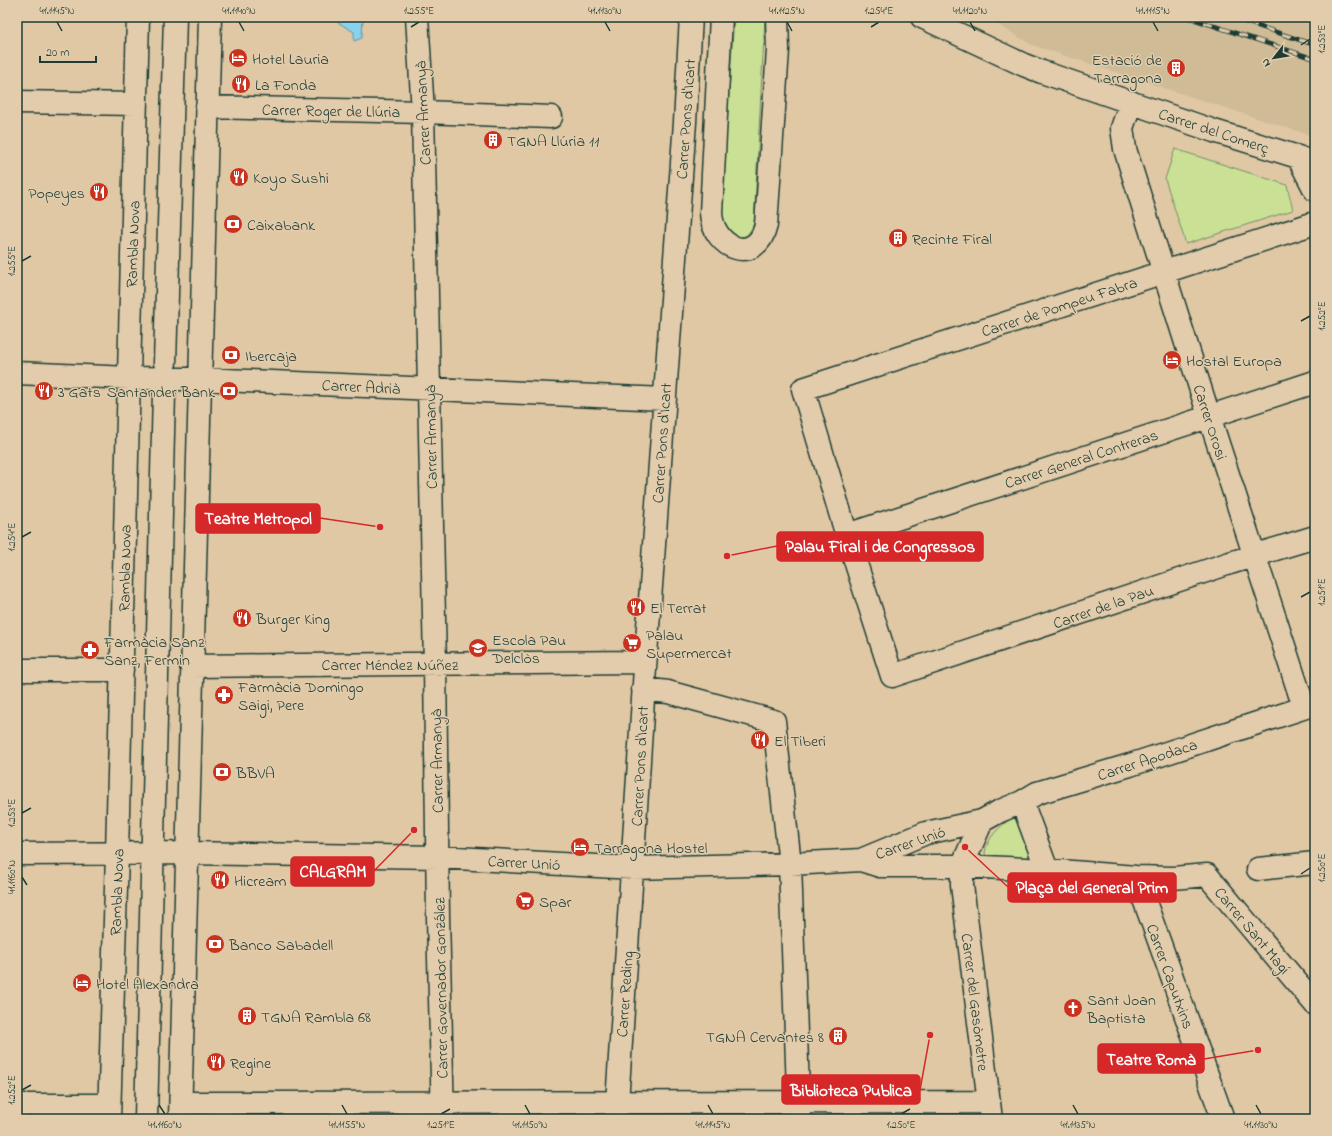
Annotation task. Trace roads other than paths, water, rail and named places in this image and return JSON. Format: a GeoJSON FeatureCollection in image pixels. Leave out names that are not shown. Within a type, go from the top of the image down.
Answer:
{"type":"FeatureCollection","features":[{"type":"Feature","properties":{"kind":"street","name":"Rambla Nova"},"geometry":{"type":"LineString","coordinates":[[109,1112],[122,670],[138,17]]}},
{"type":"Feature","properties":{"kind":"street"},"geometry":{"type":"LineString","coordinates":[[165,363],[175,17]]}},
{"type":"Feature","properties":{"kind":"street"},"geometry":{"type":"LineString","coordinates":[[210,17],[191,666],[180,1111],[990,1110]]}},
{"type":"Feature","properties":{"kind":"street","name":"Carrer Armanyà"},"geometry":{"type":"LineString","coordinates":[[417,17],[423,112],[438,857]]}},
{"type":"Feature","properties":{"kind":"street","name":"Carrer Pons d'Icart"},"geometry":{"type":"LineString","coordinates":[[633,868],[691,17]]}},
{"type":"Feature","properties":{"kind":"street"},"geometry":{"type":"LineString","coordinates":[[721,17],[711,223],[720,239],[726,244],[740,249],[745,249],[757,243],[761,239],[766,225],[778,50],[778,17]]}},
{"type":"Feature","properties":{"kind":"street"},"geometry":{"type":"LineString","coordinates":[[778,50],[789,17]]}},
{"type":"Feature","properties":{"kind":"street","name":"Carrer del Comerç"},"geometry":{"type":"LineString","coordinates":[[922,17],[1024,65],[1214,131],[1307,161],[1315,190]]}},
{"type":"Feature","properties":{"kind":"street"},"geometry":{"type":"LineString","coordinates":[[17,102],[136,104]]}},
{"type":"Feature","properties":{"kind":"street","name":"Carrer Orosi"},"geometry":{"type":"LineString","coordinates":[[1131,102],[1122,128],[1122,139],[1209,416],[1306,702]]}},
{"type":"Feature","properties":{"kind":"street","name":"Carrer Roger de Llúria"},"geometry":{"type":"LineString","coordinates":[[207,107],[423,112],[551,117]]}},
{"type":"Feature","properties":{"kind":"street","name":"Carrer de Pompeu Fabra"},"geometry":{"type":"LineString","coordinates":[[847,535],[803,389],[1315,223]]}},
{"type":"Feature","properties":{"kind":"street","name":"Carrer Adrià"},"geometry":{"type":"LineString","coordinates":[[17,373],[129,378],[200,379],[665,399]]}},
{"type":"Feature","properties":{"kind":"street","name":"Carrer General Contreras"},"geometry":{"type":"LineString","coordinates":[[847,535],[1315,382]]}},
{"type":"Feature","properties":{"kind":"street"},"geometry":{"type":"LineString","coordinates":[[146,1119],[164,393]]}},
{"type":"Feature","properties":{"kind":"street","name":"Carrer de la Pau"},"geometry":{"type":"LineString","coordinates":[[847,535],[892,676],[1255,555],[1315,537]]}},
{"type":"Feature","properties":{"kind":"street","name":"Carrer Méndez Núñez"},"geometry":{"type":"LineString","coordinates":[[191,666],[636,662]]}},
{"type":"Feature","properties":{"kind":"street"},"geometry":{"type":"LineString","coordinates":[[17,670],[122,670]]}},
{"type":"Feature","properties":{"kind":"street"},"geometry":{"type":"LineString","coordinates":[[644,689],[668,692],[774,721],[790,864],[798,1111]]}},
{"type":"Feature","properties":{"kind":"street","name":"Carrer Apodaca"},"geometry":{"type":"LineString","coordinates":[[982,821],[1038,793],[1130,765],[1306,702]]}},
{"type":"Feature","properties":{"kind":"street"},"geometry":{"type":"LineString","coordinates":[[1022,802],[1047,870]]}},
{"type":"Feature","properties":{"kind":"street"},"geometry":{"type":"LineString","coordinates":[[962,875],[982,821]]}},
{"type":"Feature","properties":{"kind":"street","name":"Carrer Unió"},"geometry":{"type":"LineString","coordinates":[[17,854],[186,853],[438,857],[633,868],[790,864],[861,860],[926,833],[982,821]]}},
{"type":"Feature","properties":{"kind":"street","name":"Carrer Governador González"},"geometry":{"type":"LineString","coordinates":[[438,857],[443,1111]]}},
{"type":"Feature","properties":{"kind":"street","name":"Carrer Unió"},"geometry":{"type":"LineString","coordinates":[[861,860],[880,866],[962,875],[1047,870],[1136,878],[1173,878],[1207,875]]}},
{"type":"Feature","properties":{"kind":"street"},"geometry":{"type":"LineString","coordinates":[[1258,869],[1315,863]]}},
{"type":"Feature","properties":{"kind":"street","name":"Carrer Reding"},"geometry":{"type":"LineString","coordinates":[[616,1110],[633,868]]}},
{"type":"Feature","properties":{"kind":"street","name":"Carrer del Gasòmetre"},"geometry":{"type":"LineString","coordinates":[[962,875],[967,933],[990,1110]]}},
{"type":"Feature","properties":{"kind":"street","name":"Carrer Sant Magí"},"geometry":{"type":"LineString","coordinates":[[1207,875],[1315,1004]]}},
{"type":"Feature","properties":{"kind":"street","name":"Carrer Caputxins"},"geometry":{"type":"LineString","coordinates":[[1136,878],[1223,1119]]}},
{"type":"Feature","properties":{"kind":"street"},"geometry":{"type":"LineString","coordinates":[[17,1106],[109,1112]]}},
{"type":"Feature","properties":{"kind":"water"},"geometry":{"type":"Polygon","coordinates":[[[332,17],[363,17],[362,38],[354,41],[354,32],[332,19],[332,17]]]}},
{"type":"Feature","properties":{"kind":"railway"},"geometry":{"type":"LineString","coordinates":[[1187,17],[1315,59]]}},
{"type":"Feature","properties":{"kind":"railway"},"geometry":{"type":"LineString","coordinates":[[1231,17],[1315,45]]}},
{"type":"Feature","properties":{"kind":"place","name":"Hotel Lauria"},"geometry":{"type":"Point","coordinates":[238,58]}},
{"type":"Feature","properties":{"kind":"place","name":"Estació de Tarragona"},"geometry":{"type":"Point","coordinates":[1176,68]}},
{"type":"Feature","properties":{"kind":"place","name":"La Fonda"},"geometry":{"type":"Point","coordinates":[241,84]}},
{"type":"Feature","properties":{"kind":"place","name":"TGNA Llúria 11"},"geometry":{"type":"Point","coordinates":[493,140]}},
{"type":"Feature","properties":{"kind":"place","name":"Koyo Sushi"},"geometry":{"type":"Point","coordinates":[239,177]}},
{"type":"Feature","properties":{"kind":"place","name":"Popeyes"},"geometry":{"type":"Point","coordinates":[99,192]}},
{"type":"Feature","properties":{"kind":"place","name":"Caixabank"},"geometry":{"type":"Point","coordinates":[233,224]}},
{"type":"Feature","properties":{"kind":"place","name":"Recinte Firal"},"geometry":{"type":"Point","coordinates":[898,238]}},
{"type":"Feature","properties":{"kind":"place","name":"Ibercaja"},"geometry":{"type":"Point","coordinates":[231,355]}},
{"type":"Feature","properties":{"kind":"place","name":"Hostal Europa"},"geometry":{"type":"Point","coordinates":[1172,360]}},
{"type":"Feature","properties":{"kind":"place","name":"3 Gats"},"geometry":{"type":"Point","coordinates":[44,391]}},
{"type":"Feature","properties":{"kind":"place","name":"Santander Bank"},"geometry":{"type":"Point","coordinates":[229,391]}},
{"type":"Feature","properties":{"kind":"place","name":"Teatre Metropol"},"geometry":{"type":"Point","coordinates":[380,527]}},
{"type":"Feature","properties":{"kind":"place","name":"Palau Firal i de Congressos"},"geometry":{"type":"Point","coordinates":[727,556]}},
{"type":"Feature","properties":{"kind":"place","name":"El Terrat"},"geometry":{"type":"Point","coordinates":[636,607]}},
{"type":"Feature","properties":{"kind":"place","name":"Burger King"},"geometry":{"type":"Point","coordinates":[242,618]}},
{"type":"Feature","properties":{"kind":"place","name":"Palau Supermercat"},"geometry":{"type":"Point","coordinates":[632,643]}},
{"type":"Feature","properties":{"kind":"place","name":"Escola Pau Delclòs"},"geometry":{"type":"Point","coordinates":[478,648]}},
{"type":"Feature","properties":{"kind":"place","name":"Farmàcia Sanz Sanz, Fermin"},"geometry":{"type":"Point","coordinates":[90,650]}},
{"type":"Feature","properties":{"kind":"place","name":"Farmàcia Domingo Saigi, Pere"},"geometry":{"type":"Point","coordinates":[224,695]}},
{"type":"Feature","properties":{"kind":"place","name":"El Tiberi"},"geometry":{"type":"Point","coordinates":[760,740]}},
{"type":"Feature","properties":{"kind":"place","name":"BBVA"},"geometry":{"type":"Point","coordinates":[222,772]}},
{"type":"Feature","properties":{"kind":"place","name":"CALGRAM"},"geometry":{"type":"Point","coordinates":[414,830]}},
{"type":"Feature","properties":{"kind":"place","name":"Tarragona Hostel"},"geometry":{"type":"Point","coordinates":[580,847]}},
{"type":"Feature","properties":{"kind":"place","name":"Plaça del General Prim"},"geometry":{"type":"Point","coordinates":[965,847]}},
{"type":"Feature","properties":{"kind":"place","name":"Hicream"},"geometry":{"type":"Point","coordinates":[220,880]}},
{"type":"Feature","properties":{"kind":"place","name":"Spar"},"geometry":{"type":"Point","coordinates":[525,901]}},
{"type":"Feature","properties":{"kind":"place","name":"Banco Sabadell"},"geometry":{"type":"Point","coordinates":[215,944]}},
{"type":"Feature","properties":{"kind":"place","name":"Hotel Alexandra"},"geometry":{"type":"Point","coordinates":[82,983]}},
{"type":"Feature","properties":{"kind":"place","name":"Sant Joan Baptista"},"geometry":{"type":"Point","coordinates":[1073,1008]}},
{"type":"Feature","properties":{"kind":"place","name":"TGNA Rambla 68"},"geometry":{"type":"Point","coordinates":[247,1016]}},
{"type":"Feature","properties":{"kind":"place","name":"Biblioteca Publica"},"geometry":{"type":"Point","coordinates":[930,1035]}},
{"type":"Feature","properties":{"kind":"place","name":"TGNA Cervantes 8"},"geometry":{"type":"Point","coordinates":[838,1036]}},
{"type":"Feature","properties":{"kind":"place","name":"Teatre Romà"},"geometry":{"type":"Point","coordinates":[1258,1050]}},
{"type":"Feature","properties":{"kind":"place","name":"Regine"},"geometry":{"type":"Point","coordinates":[216,1062]}}]}
